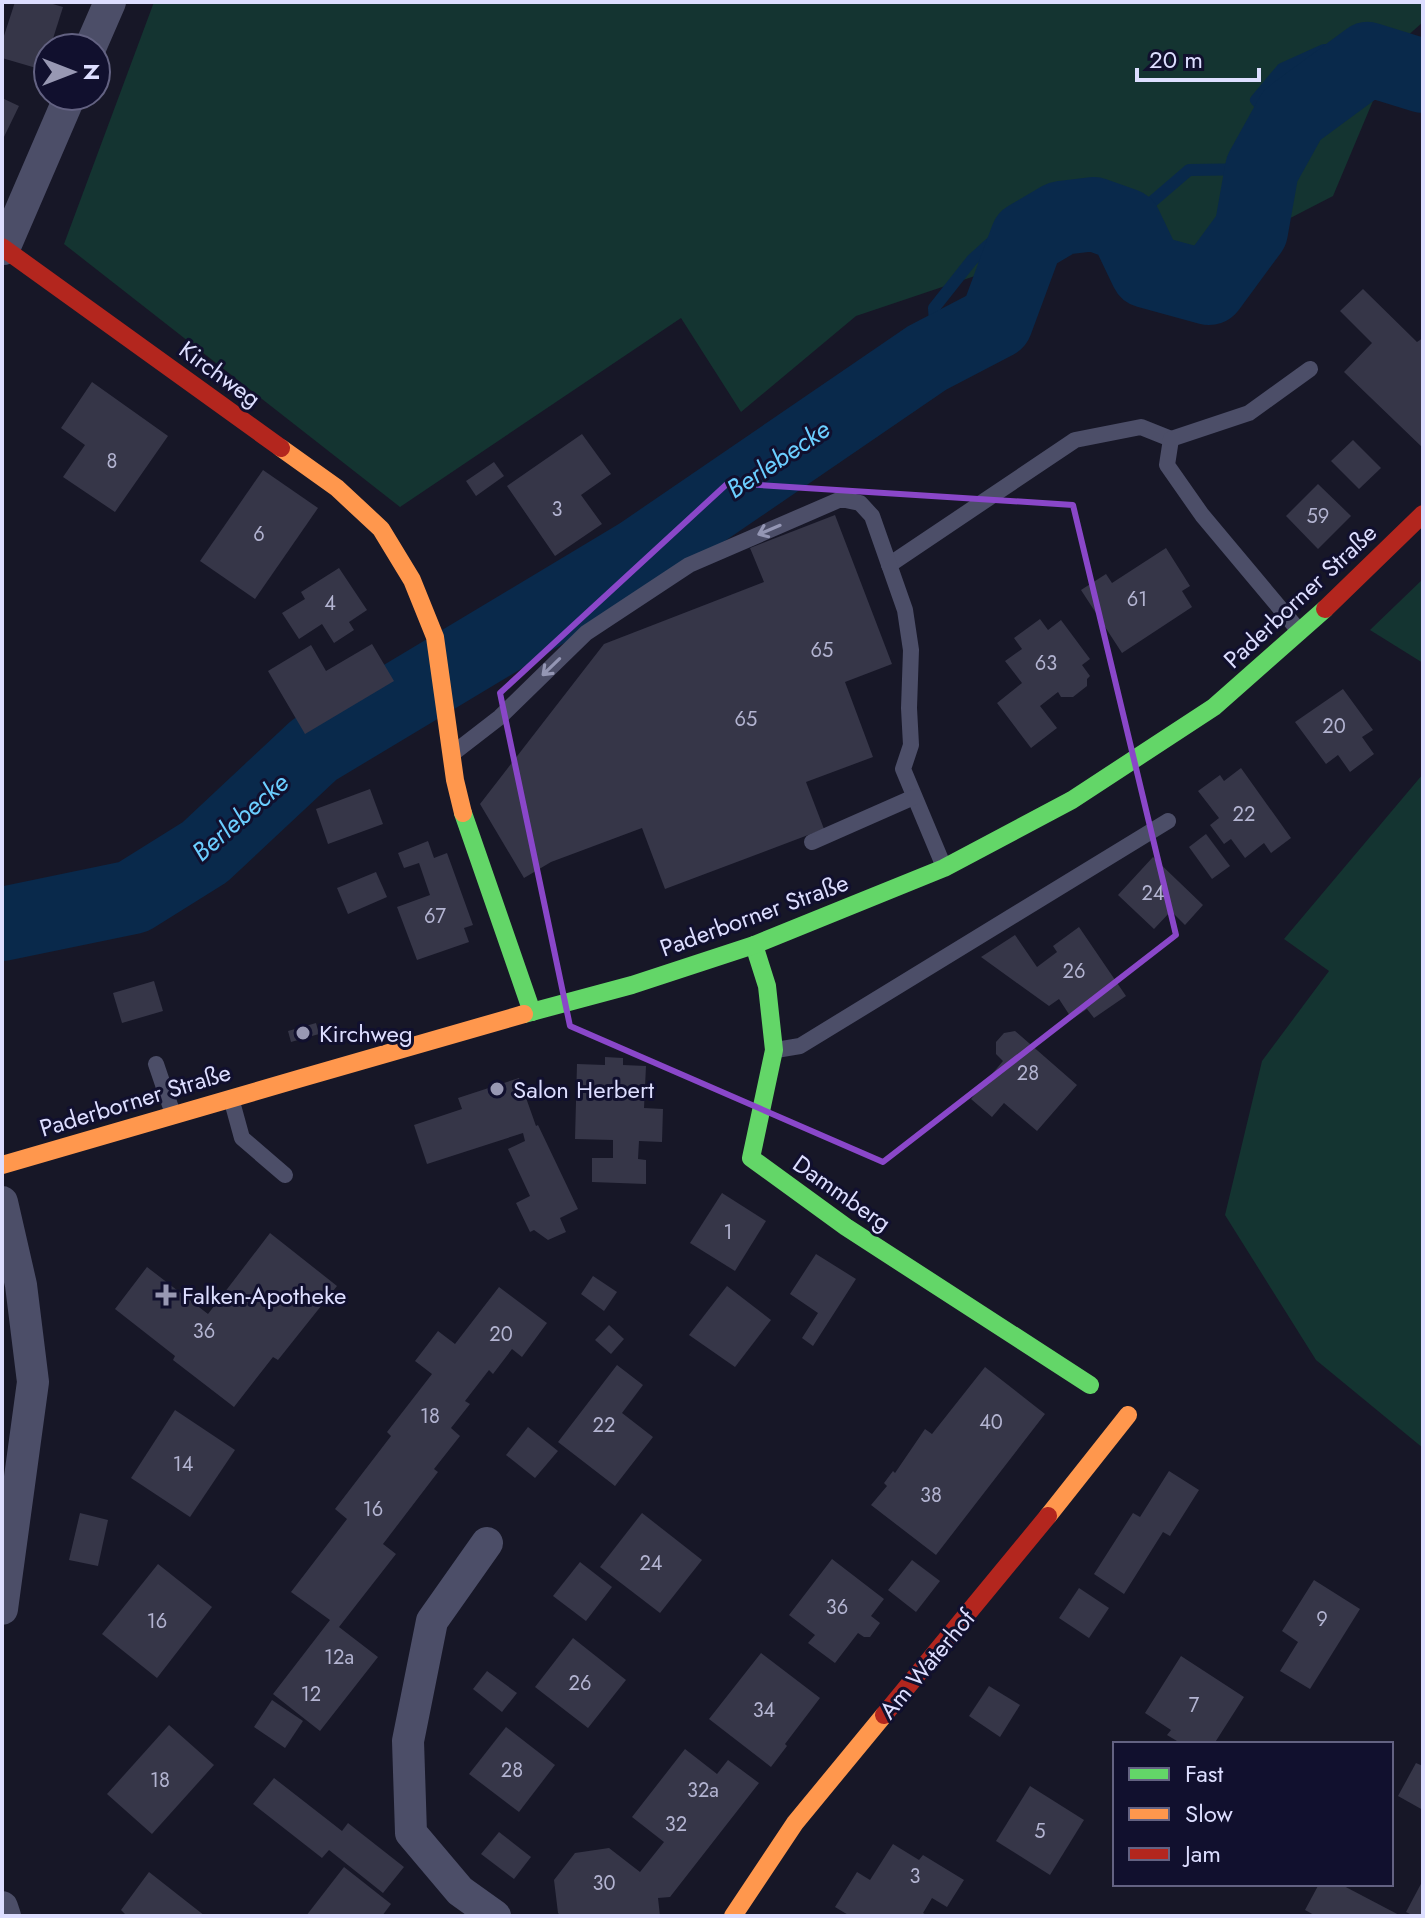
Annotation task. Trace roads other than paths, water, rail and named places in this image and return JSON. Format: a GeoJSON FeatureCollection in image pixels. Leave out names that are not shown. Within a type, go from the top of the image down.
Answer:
{"type":"FeatureCollection","features":[{"type":"Feature","properties":{"kind":"street"},"geometry":{"type":"LineString","coordinates":[[97,32],[110,2]]}},
{"type":"Feature","properties":{"kind":"street"},"geometry":{"type":"LineString","coordinates":[[3,248],[63,112]]}},
{"type":"Feature","properties":{"kind":"street","name":"Kirchweg"},"geometry":{"type":"LineString","coordinates":[[3,248],[349,498],[381,529],[412,580],[435,637],[464,819],[532,1012]]}},
{"type":"Feature","properties":{"kind":"street","name":"Paderborner Straße"},"geometry":{"type":"LineString","coordinates":[[2,1165],[231,1096],[632,985],[754,945],[944,868],[1072,800],[1214,707],[1301,633],[1423,514]]}},
{"type":"Feature","properties":{"kind":"street","name":"Dammberg"},"geometry":{"type":"LineString","coordinates":[[754,945],[767,986],[774,1050],[751,1158],[846,1227],[1090,1385]]}},
{"type":"Feature","properties":{"kind":"street"},"geometry":{"type":"LineString","coordinates":[[2,1202],[21,1285],[33,1382],[2,1609]]}},
{"type":"Feature","properties":{"kind":"street","name":"Am Waterhof"},"geometry":{"type":"LineString","coordinates":[[733,1916],[755,1878],[835,1774],[1030,1541],[1128,1415]]}},
{"type":"Feature","properties":{"kind":"street"},"geometry":{"type":"LineString","coordinates":[[487,1543],[432,1621],[408,1741],[411,1833],[460,1891],[495,1916]]}},
{"type":"Feature","properties":{"kind":"street"},"geometry":{"type":"LineString","coordinates":[[2,1907],[5,1916]]}},
{"type":"Feature","properties":{"kind":"lane"},"geometry":{"type":"LineString","coordinates":[[889,565],[1075,440],[1141,427],[1171,439],[1249,413],[1310,369]]}},
{"type":"Feature","properties":{"kind":"lane"},"geometry":{"type":"LineString","coordinates":[[1171,439],[1167,465],[1202,515],[1301,633]]}},
{"type":"Feature","properties":{"kind":"lane"},"geometry":{"type":"LineString","coordinates":[[452,753],[500,717],[586,633],[689,565],[841,499],[860,503],[872,516],[905,610],[911,650],[911,745],[903,769],[944,868]]}},
{"type":"Feature","properties":{"kind":"lane"},"geometry":{"type":"LineString","coordinates":[[812,842],[914,797]]}},
{"type":"Feature","properties":{"kind":"lane"},"geometry":{"type":"LineString","coordinates":[[774,1050],[800,1046],[1168,821]]}},
{"type":"Feature","properties":{"kind":"lane"},"geometry":{"type":"LineString","coordinates":[[156,1064],[173,1114]]}},
{"type":"Feature","properties":{"kind":"lane"},"geometry":{"type":"LineString","coordinates":[[231,1096],[242,1138],[285,1175]]}},
{"type":"Feature","properties":{"kind":"waterway"},"geometry":{"type":"LineString","coordinates":[[1284,131],[1256,100],[1282,69],[1324,50],[1368,59]]}},
{"type":"Feature","properties":{"kind":"waterway","name":"Berlebecke"},"geometry":{"type":"LineString","coordinates":[[2,924],[133,897],[205,852],[314,750],[639,555],[927,358],[996,322],[1027,238],[1061,218],[1094,214],[1125,225],[1147,271],[1209,288],[1251,231],[1262,169],[1292,115],[1368,59],[1423,76]]}},
{"type":"Feature","properties":{"kind":"waterway"},"geometry":{"type":"LineString","coordinates":[[1125,225],[1189,170],[1262,169]]}},
{"type":"Feature","properties":{"kind":"waterway"},"geometry":{"type":"LineString","coordinates":[[937,352],[934,308],[972,260],[994,240],[1027,238]]}},
{"type":"Feature","properties":{"kind":"place","name":"Kirchweg"},"geometry":{"type":"Point","coordinates":[303,1033]}},
{"type":"Feature","properties":{"kind":"place","name":"Salon Herbert"},"geometry":{"type":"Point","coordinates":[497,1089]}},
{"type":"Feature","properties":{"kind":"place","name":"Falken-Apotheke"},"geometry":{"type":"Point","coordinates":[166,1295]}}]}
